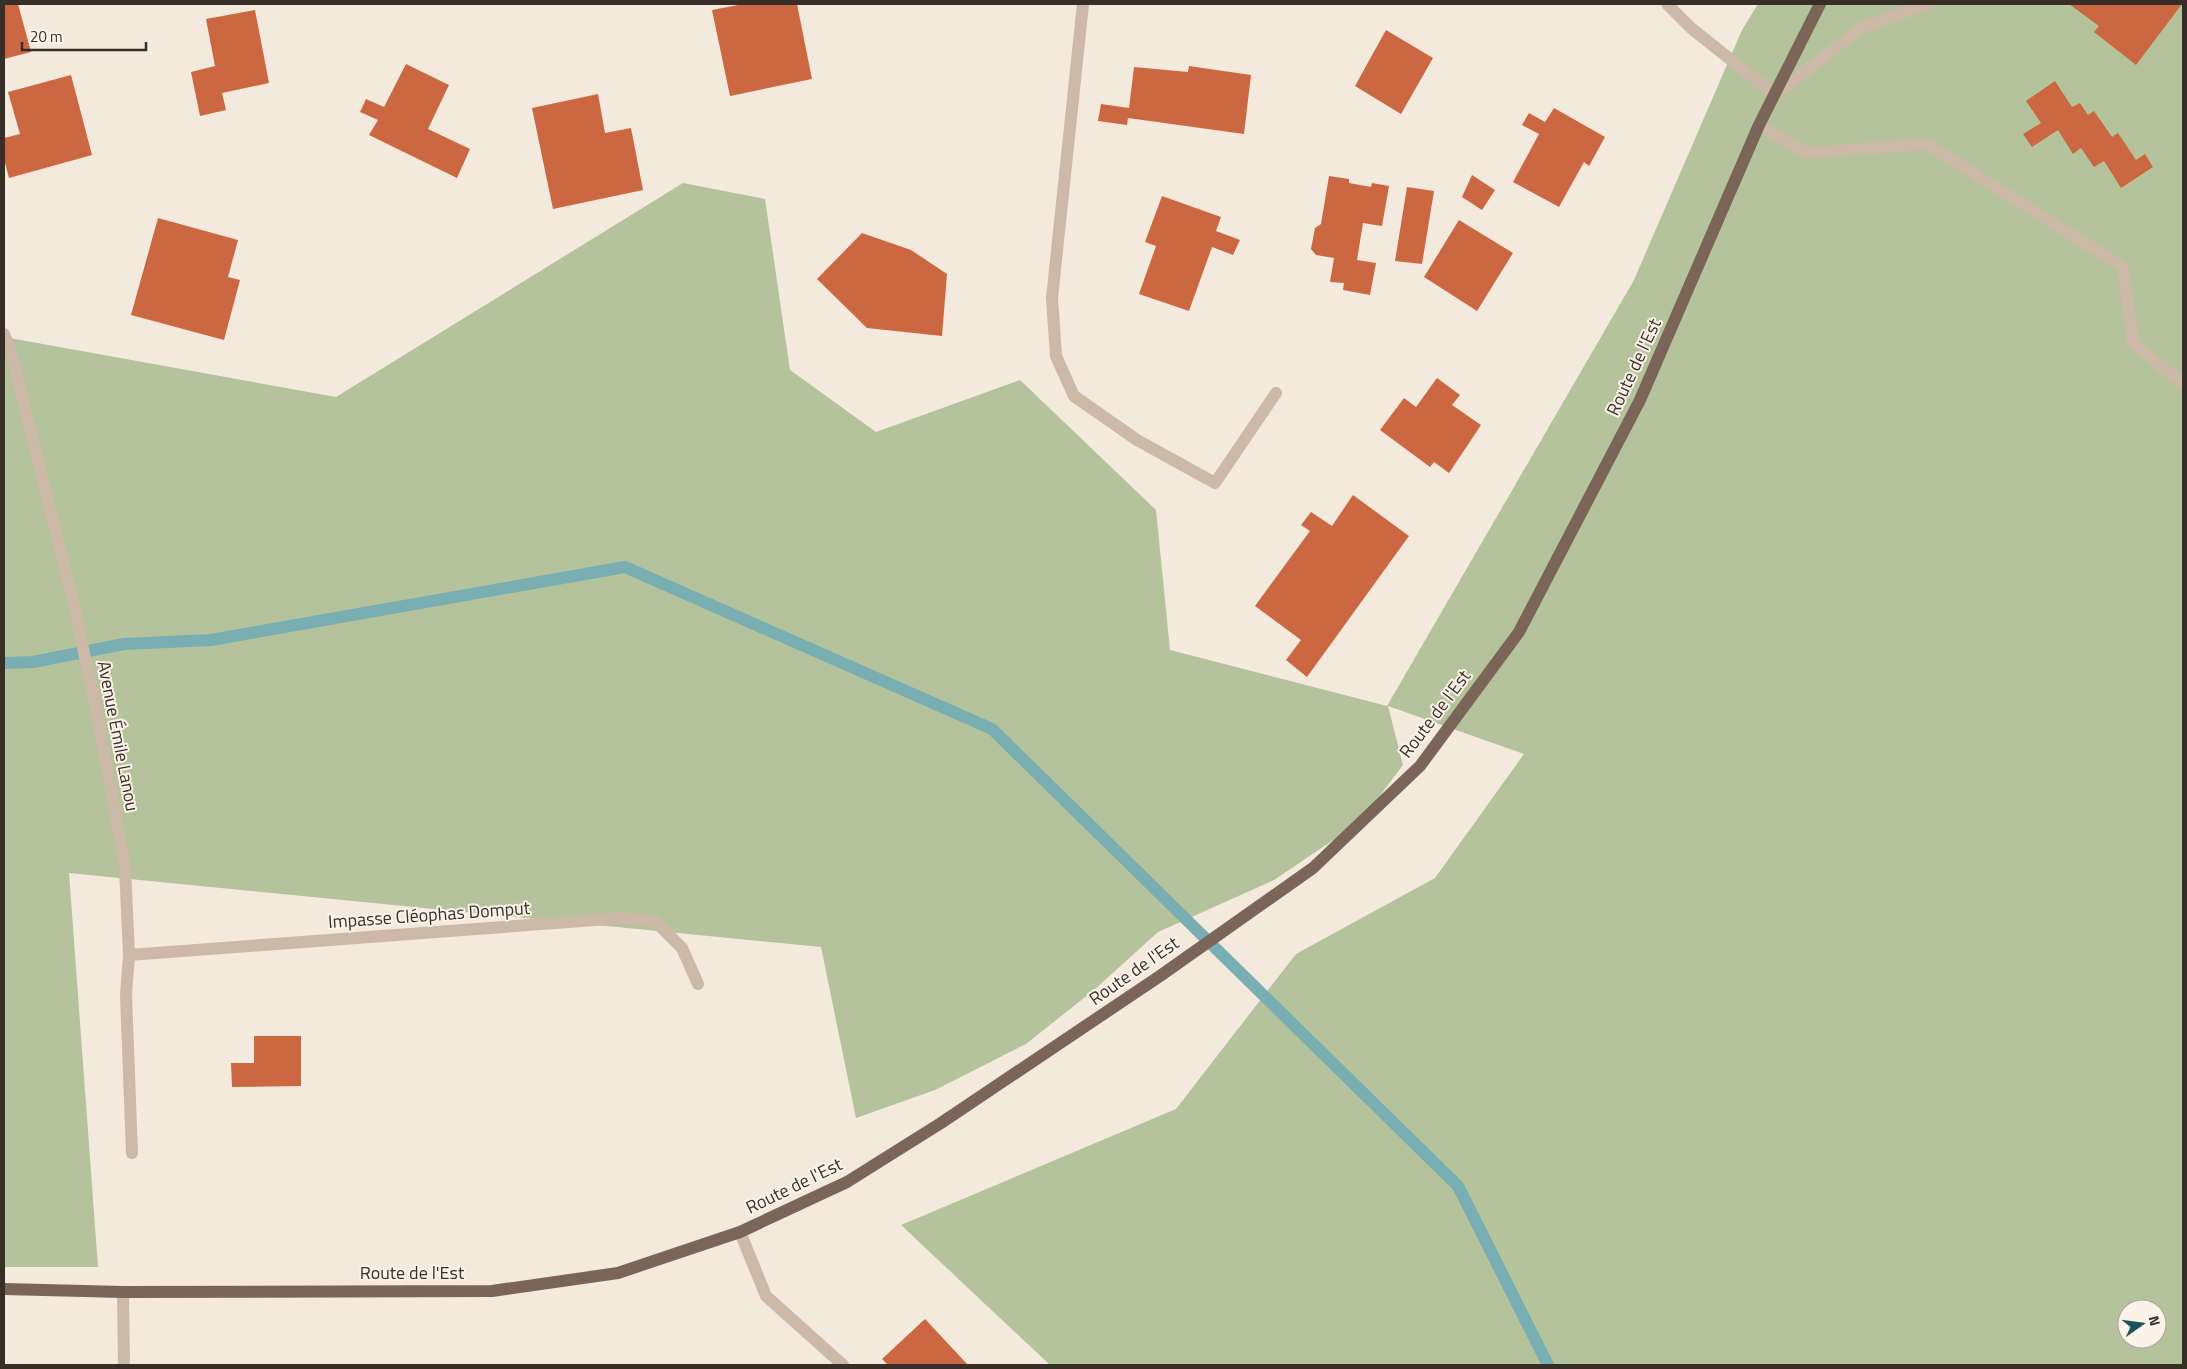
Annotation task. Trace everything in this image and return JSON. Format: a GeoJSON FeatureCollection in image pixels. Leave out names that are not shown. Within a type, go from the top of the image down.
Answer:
{"type":"FeatureCollection","features":[{"type":"Feature","properties":{"kind":"main road","name":"Route de l'Est"},"geometry":{"type":"LineString","coordinates":[[4,1289],[123,1292],[492,1291],[618,1273],[740,1232],[847,1182],[941,1123],[1160,976],[1313,868],[1420,766],[1519,632],[1640,400],[1760,125],[1820,4]]}},
{"type":"Feature","properties":{"kind":"street"},"geometry":{"type":"LineString","coordinates":[[1083,4],[1052,298],[1056,356],[1074,396],[1138,440],[1215,483],[1276,393]]}},
{"type":"Feature","properties":{"kind":"street"},"geometry":{"type":"LineString","coordinates":[[1667,4],[1691,28],[1775,96],[1861,28],[1927,4]]}},
{"type":"Feature","properties":{"kind":"street"},"geometry":{"type":"LineString","coordinates":[[1760,125],[1806,153],[1927,144],[2123,267],[2133,344],[2183,384]]}},
{"type":"Feature","properties":{"kind":"street","name":"Avenue Émile Lanou"},"geometry":{"type":"LineString","coordinates":[[4,334],[10,348],[74,606],[98,719],[125,867],[129,955],[126,996],[132,1153]]}},
{"type":"Feature","properties":{"kind":"street","name":"Impasse Cléophas Domput"},"geometry":{"type":"LineString","coordinates":[[129,955],[622,918],[655,921],[682,948],[698,984]]}},
{"type":"Feature","properties":{"kind":"street"},"geometry":{"type":"LineString","coordinates":[[740,1232],[766,1296],[844,1365]]}},
{"type":"Feature","properties":{"kind":"street"},"geometry":{"type":"LineString","coordinates":[[123,1292],[124,1365]]}},
{"type":"Feature","properties":{"kind":"green space"},"geometry":{"type":"Polygon","coordinates":[[[1758,4],[2183,4],[2183,1365],[1050,1365],[901,1225],[1176,1109],[1296,954],[1435,878],[1524,754],[1388,706],[1403,765],[1360,822],[1274,880],[1158,932],[1094,990],[1026,1044],[935,1090],[856,1118],[821,947],[69,873],[98,1267],[4,1267],[4,337],[336,397],[683,183],[765,199],[790,370],[876,432],[1020,380],[1156,510],[1170,650],[1387,706],[1634,280],[1742,30],[1758,4]]]}},
{"type":"Feature","properties":{"kind":"building"},"geometry":{"type":"Polygon","coordinates":[[[4,4],[18,4],[31,52],[4,59],[4,4]]]}},
{"type":"Feature","properties":{"kind":"building"},"geometry":{"type":"Polygon","coordinates":[[[743,4],[797,4],[812,79],[730,96],[712,10],[743,4]]]}},
{"type":"Feature","properties":{"kind":"building"},"geometry":{"type":"Polygon","coordinates":[[[2069,4],[2182,4],[2136,65],[2094,32],[2099,26],[2069,4]]]}},
{"type":"Feature","properties":{"kind":"building"},"geometry":{"type":"Polygon","coordinates":[[[255,10],[269,83],[222,93],[226,110],[200,116],[191,72],[215,66],[206,19],[255,10]]]}},
{"type":"Feature","properties":{"kind":"building"},"geometry":{"type":"Polygon","coordinates":[[[1386,30],[1433,58],[1401,114],[1355,86],[1386,30]]]}},
{"type":"Feature","properties":{"kind":"building"},"geometry":{"type":"Polygon","coordinates":[[[406,64],[449,85],[428,129],[470,149],[457,178],[369,135],[378,120],[360,112],[366,99],[384,107],[406,64]]]}},
{"type":"Feature","properties":{"kind":"building"},"geometry":{"type":"Polygon","coordinates":[[[1189,66],[1251,75],[1244,134],[1128,118],[1127,125],[1098,121],[1101,104],[1129,108],[1134,67],[1188,72],[1189,66]]]}},
{"type":"Feature","properties":{"kind":"building"},"geometry":{"type":"Polygon","coordinates":[[[71,75],[92,155],[9,178],[4,159],[4,138],[20,134],[8,92],[71,75]]]}},
{"type":"Feature","properties":{"kind":"building"},"geometry":{"type":"Polygon","coordinates":[[[2055,81],[2072,107],[2080,103],[2088,115],[2094,111],[2112,137],[2118,133],[2136,160],[2145,154],[2153,167],[2121,188],[2104,161],[2094,167],[2081,148],[2073,154],[2058,130],[2032,147],[2023,134],[2041,123],[2026,101],[2055,81]]]}},
{"type":"Feature","properties":{"kind":"building"},"geometry":{"type":"Polygon","coordinates":[[[598,94],[605,133],[631,128],[643,190],[553,209],[532,108],[598,94]]]}},
{"type":"Feature","properties":{"kind":"building"},"geometry":{"type":"Polygon","coordinates":[[[1554,108],[1605,137],[1589,166],[1584,162],[1559,207],[1513,182],[1539,134],[1522,125],[1529,113],[1545,122],[1554,108]]]}},
{"type":"Feature","properties":{"kind":"building"},"geometry":{"type":"Polygon","coordinates":[[[1472,175],[1495,190],[1482,210],[1462,197],[1472,175]]]}},
{"type":"Feature","properties":{"kind":"building"},"geometry":{"type":"Polygon","coordinates":[[[1329,176],[1349,179],[1349,183],[1371,187],[1372,183],[1389,186],[1382,226],[1363,223],[1357,260],[1376,263],[1370,295],[1343,290],[1344,283],[1330,282],[1334,258],[1316,255],[1311,249],[1315,228],[1321,224],[1329,176]]]}},
{"type":"Feature","properties":{"kind":"building"},"geometry":{"type":"Polygon","coordinates":[[[1407,187],[1434,191],[1422,264],[1395,261],[1407,187]]]}},
{"type":"Feature","properties":{"kind":"building"},"geometry":{"type":"Polygon","coordinates":[[[1162,196],[1221,217],[1216,231],[1240,240],[1233,255],[1212,247],[1189,311],[1139,294],[1156,246],[1145,242],[1162,196]]]}},
{"type":"Feature","properties":{"kind":"building"},"geometry":{"type":"Polygon","coordinates":[[[158,218],[238,240],[228,277],[240,280],[224,340],[131,315],[158,218]]]}},
{"type":"Feature","properties":{"kind":"building"},"geometry":{"type":"Polygon","coordinates":[[[1459,220],[1513,253],[1477,311],[1424,277],[1459,220]]]}},
{"type":"Feature","properties":{"kind":"building"},"geometry":{"type":"Polygon","coordinates":[[[862,233],[911,250],[947,274],[942,336],[867,328],[817,279],[862,233]]]}},
{"type":"Feature","properties":{"kind":"building"},"geometry":{"type":"Polygon","coordinates":[[[1437,378],[1460,395],[1452,405],[1481,425],[1449,473],[1434,462],[1430,467],[1380,430],[1404,398],[1416,407],[1437,378]]]}},
{"type":"Feature","properties":{"kind":"building"},"geometry":{"type":"Polygon","coordinates":[[[1353,495],[1409,536],[1307,677],[1286,660],[1301,640],[1255,606],[1310,531],[1301,525],[1311,512],[1332,526],[1353,495]]]}},
{"type":"Feature","properties":{"kind":"building"},"geometry":{"type":"Polygon","coordinates":[[[254,1036],[301,1036],[301,1086],[232,1087],[231,1063],[254,1063],[254,1036]]]}},
{"type":"Feature","properties":{"kind":"building"},"geometry":{"type":"Polygon","coordinates":[[[925,1319],[968,1365],[888,1365],[882,1359],[925,1319]]]}},
{"type":"Feature","properties":{"kind":"waterway"},"geometry":{"type":"LineString","coordinates":[[4,663],[33,662],[124,644],[211,640],[625,567],[992,729],[1458,1186],[1548,1365]]}}]}
